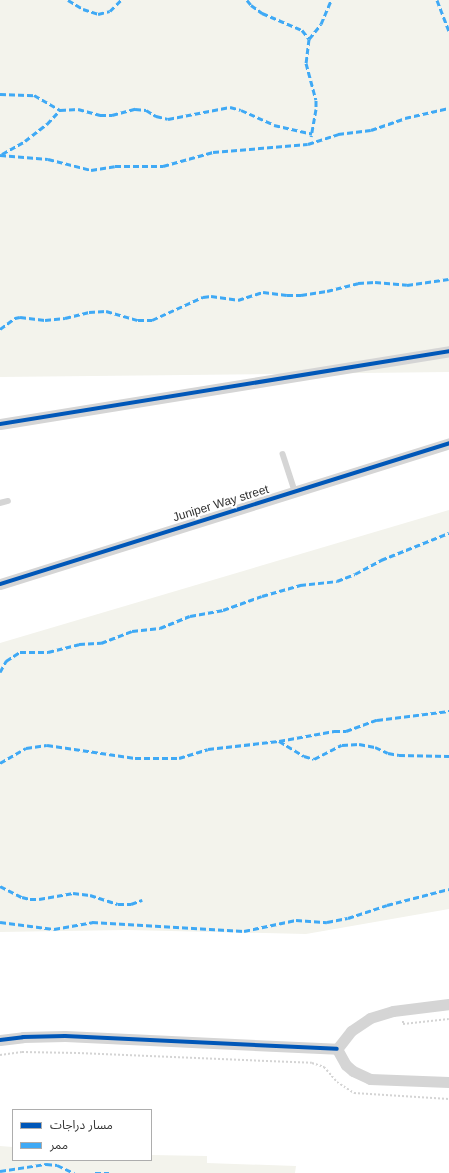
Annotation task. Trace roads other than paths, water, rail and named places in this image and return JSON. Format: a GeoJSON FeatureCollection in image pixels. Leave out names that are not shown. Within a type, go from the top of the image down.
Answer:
{"type":"FeatureCollection","features":[{"type":"Feature","properties":{"kind":"street"},"geometry":{"type":"LineString","coordinates":[[0,424],[449,350]]}},
{"type":"Feature","properties":{"kind":"street","name":"Juniper Way street"},"geometry":{"type":"LineString","coordinates":[[0,584],[449,443]]}},
{"type":"Feature","properties":{"kind":"street"},"geometry":{"type":"LineString","coordinates":[[337,1049],[351,1031],[360,1023],[381,1014],[449,1004]]}},
{"type":"Feature","properties":{"kind":"street"},"geometry":{"type":"LineString","coordinates":[[0,1040],[37,1036],[65,1036],[337,1049]]}},
{"type":"Feature","properties":{"kind":"street"},"geometry":{"type":"LineString","coordinates":[[337,1049],[341,1058],[353,1071],[370,1079],[449,1082]]}},
{"type":"Feature","properties":{"kind":"lane"},"geometry":{"type":"LineString","coordinates":[[283,454],[295,491]]}},
{"type":"Feature","properties":{"kind":"lane"},"geometry":{"type":"LineString","coordinates":[[0,503],[8,501]]}}]}
